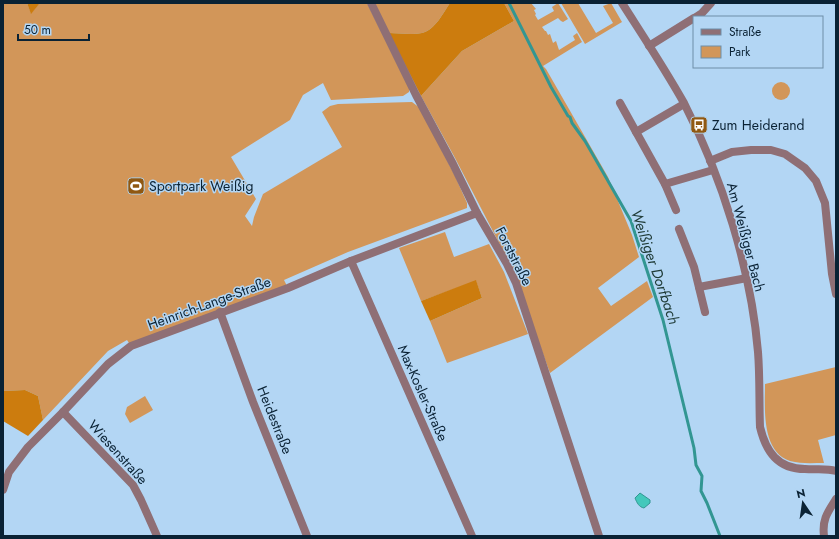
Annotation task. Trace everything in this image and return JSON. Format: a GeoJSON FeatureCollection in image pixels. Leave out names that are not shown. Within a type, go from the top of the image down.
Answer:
{"type":"FeatureCollection","features":[{"type":"Feature","properties":{"kind":"street","name":"Forststraße"},"geometry":{"type":"LineString","coordinates":[[371,3],[476,213],[507,264],[516,283],[599,536]]}},
{"type":"Feature","properties":{"kind":"street","name":"Am Weißiger Bach"},"geometry":{"type":"LineString","coordinates":[[622,3],[650,46],[684,104],[710,161],[727,207],[747,278],[758,352],[760,427],[763,439],[774,457],[782,464],[793,468],[836,471]]}},
{"type":"Feature","properties":{"kind":"street"},"geometry":{"type":"LineString","coordinates":[[698,16],[711,3]]}},
{"type":"Feature","properties":{"kind":"street"},"geometry":{"type":"LineString","coordinates":[[650,46],[693,19]]}},
{"type":"Feature","properties":{"kind":"street"},"geometry":{"type":"LineString","coordinates":[[620,104],[665,184],[676,210]]}},
{"type":"Feature","properties":{"kind":"street"},"geometry":{"type":"LineString","coordinates":[[636,132],[684,104]]}},
{"type":"Feature","properties":{"kind":"street"},"geometry":{"type":"LineString","coordinates":[[710,161],[732,152],[771,150],[785,154],[805,168],[816,181],[825,203],[832,274],[836,294]]}},
{"type":"Feature","properties":{"kind":"street"},"geometry":{"type":"LineString","coordinates":[[665,184],[713,170]]}},
{"type":"Feature","properties":{"kind":"street","name":"Heinrich-Lange-Straße"},"geometry":{"type":"LineString","coordinates":[[3,490],[10,472],[28,447],[108,364],[132,346],[220,312],[288,288],[351,261],[476,213]]}},
{"type":"Feature","properties":{"kind":"street"},"geometry":{"type":"LineString","coordinates":[[679,229],[694,267],[705,312]]}},
{"type":"Feature","properties":{"kind":"street","name":"Max-Kosler-Straße"},"geometry":{"type":"LineString","coordinates":[[351,261],[472,536]]}},
{"type":"Feature","properties":{"kind":"street"},"geometry":{"type":"LineString","coordinates":[[699,287],[747,278]]}},
{"type":"Feature","properties":{"kind":"street","name":"Heidestraße"},"geometry":{"type":"LineString","coordinates":[[220,312],[253,402],[308,536]]}},
{"type":"Feature","properties":{"kind":"street","name":"Wiesenstraße"},"geometry":{"type":"LineString","coordinates":[[63,412],[133,485],[156,536]]}},
{"type":"Feature","properties":{"kind":"street"},"geometry":{"type":"LineString","coordinates":[[824,536],[822,527],[826,515],[836,499]]}},
{"type":"Feature","properties":{"kind":"green space","name":"Sportpark Weißig"},"geometry":{"type":"Polygon","coordinates":[[[3,3],[27,3],[31,13],[40,3],[367,3],[409,88],[409,92],[403,96],[331,100],[323,83],[303,95],[290,120],[231,157],[256,199],[245,216],[252,226],[263,194],[342,147],[322,112],[330,106],[338,104],[412,102],[420,108],[455,176],[467,203],[467,208],[348,252],[284,280],[288,288],[131,346],[127,340],[108,351],[43,420],[38,396],[25,390],[3,391],[3,3]]]}},
{"type":"Feature","properties":{"kind":"green space"},"geometry":{"type":"Polygon","coordinates":[[[375,3],[450,3],[435,25],[422,33],[410,34],[389,33],[375,3]]]}},
{"type":"Feature","properties":{"kind":"green space"},"geometry":{"type":"Polygon","coordinates":[[[504,3],[531,3],[536,9],[534,10],[538,20],[554,11],[552,7],[558,3],[568,19],[563,22],[558,18],[542,27],[548,35],[550,34],[553,43],[556,41],[559,50],[575,40],[573,36],[577,33],[582,42],[543,66],[608,177],[632,235],[639,257],[598,288],[611,306],[647,281],[653,297],[550,373],[511,266],[421,96],[462,51],[514,21],[504,3]]]}},
{"type":"Feature","properties":{"kind":"green space"},"geometry":{"type":"Polygon","coordinates":[[[561,3],[578,3],[596,33],[613,23],[603,6],[611,3],[622,22],[585,44],[561,3]]]}},
{"type":"Feature","properties":{"kind":"green space"},"geometry":{"type":"Polygon","coordinates":[[[781,82],[787,85],[790,91],[787,97],[781,100],[775,97],[772,91],[775,85],[781,82]]]}},
{"type":"Feature","properties":{"kind":"green space"},"geometry":{"type":"Polygon","coordinates":[[[445,232],[454,257],[489,244],[504,272],[528,334],[447,363],[430,321],[482,298],[476,281],[421,301],[399,248],[445,232]]]}},
{"type":"Feature","properties":{"kind":"green space"},"geometry":{"type":"Polygon","coordinates":[[[836,367],[836,435],[818,440],[824,463],[790,461],[781,456],[769,439],[765,416],[765,384],[836,367]]]}},
{"type":"Feature","properties":{"kind":"green space"},"geometry":{"type":"Polygon","coordinates":[[[145,396],[153,410],[130,423],[125,414],[127,407],[145,396]]]}},
{"type":"Feature","properties":{"kind":"shaded area"},"geometry":{"type":"Polygon","coordinates":[[[27,3],[40,3],[31,14],[27,3]]]}},
{"type":"Feature","properties":{"kind":"shaded area"},"geometry":{"type":"Polygon","coordinates":[[[450,3],[504,3],[514,21],[462,51],[421,96],[389,33],[414,34],[427,31],[435,25],[450,3]]]}},
{"type":"Feature","properties":{"kind":"shaded area"},"geometry":{"type":"Polygon","coordinates":[[[476,280],[482,298],[430,321],[421,301],[476,280]]]}},
{"type":"Feature","properties":{"kind":"shaded area"},"geometry":{"type":"Polygon","coordinates":[[[25,390],[38,396],[43,420],[28,436],[3,421],[3,391],[25,390]]]}},
{"type":"Feature","properties":{"kind":"shaded area"},"geometry":{"type":"Polygon","coordinates":[[[640,493],[650,500],[650,503],[644,508],[638,504],[635,498],[640,493]]]}},
{"type":"Feature","properties":{"kind":"waterway","name":"Weißiger Dorfbach"},"geometry":{"type":"LineString","coordinates":[[509,3],[551,87],[570,117],[572,123],[585,141],[631,221],[663,320],[694,448],[696,465],[702,476],[701,491],[720,536]]}},
{"type":"Feature","properties":{"kind":"place","name":"Zum Heiderand"},"geometry":{"type":"Point","coordinates":[699,125]}},
{"type":"Feature","properties":{"kind":"place","name":"Sportpark Weißig"},"geometry":{"type":"Point","coordinates":[136,186]}}]}
